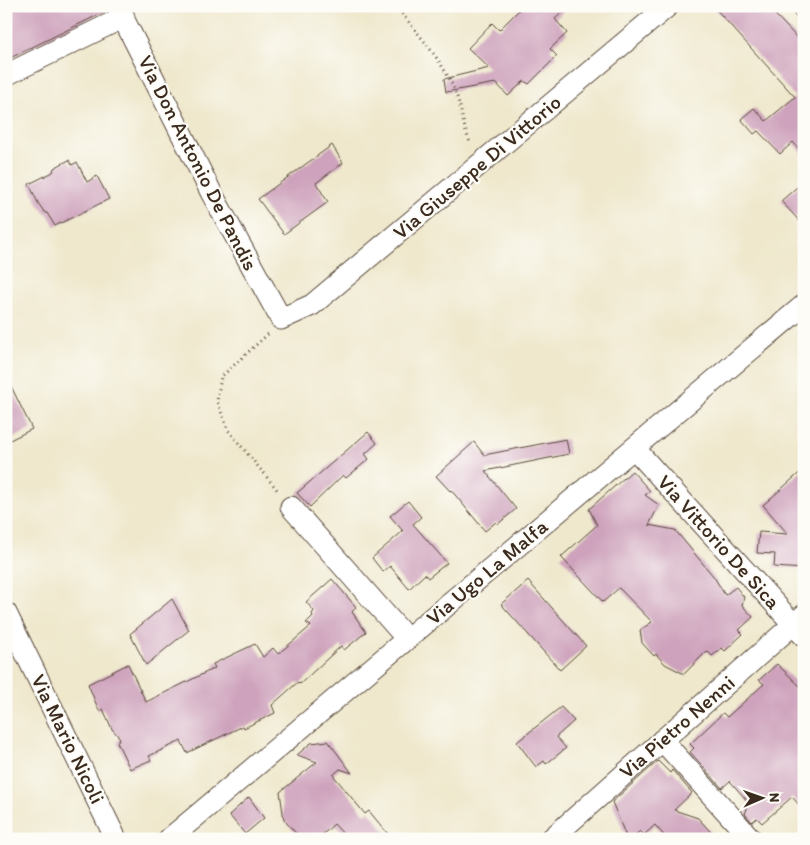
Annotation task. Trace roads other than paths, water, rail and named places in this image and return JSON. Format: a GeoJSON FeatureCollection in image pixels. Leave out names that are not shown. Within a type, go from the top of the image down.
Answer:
{"type":"FeatureCollection","features":[{"type":"Feature","properties":{"kind":"street","name":"Via Giuseppe Di Vittorio"},"geometry":{"type":"LineString","coordinates":[[281,318],[312,305],[668,6]]}},
{"type":"Feature","properties":{"kind":"street"},"geometry":{"type":"LineString","coordinates":[[6,75],[121,12]]}},
{"type":"Feature","properties":{"kind":"street","name":"Via Don Antonio De Pandis"},"geometry":{"type":"LineString","coordinates":[[121,12],[212,194],[281,318]]}},
{"type":"Feature","properties":{"kind":"street","name":"Via Ugo La Malfa"},"geometry":{"type":"LineString","coordinates":[[169,839],[802,308]]}},
{"type":"Feature","properties":{"kind":"street","name":"Via Vittorio De Sica"},"geometry":{"type":"LineString","coordinates":[[634,448],[800,625]]}},
{"type":"Feature","properties":{"kind":"street"},"geometry":{"type":"LineString","coordinates":[[291,507],[407,639]]}},
{"type":"Feature","properties":{"kind":"street","name":"Via Mario Nicoli"},"geometry":{"type":"LineString","coordinates":[[6,613],[116,839]]}},
{"type":"Feature","properties":{"kind":"street","name":"Via Pietro Nenni"},"geometry":{"type":"LineString","coordinates":[[551,839],[662,740],[800,625]]}},
{"type":"Feature","properties":{"kind":"street"},"geometry":{"type":"LineString","coordinates":[[662,740],[751,839]]}}]}
